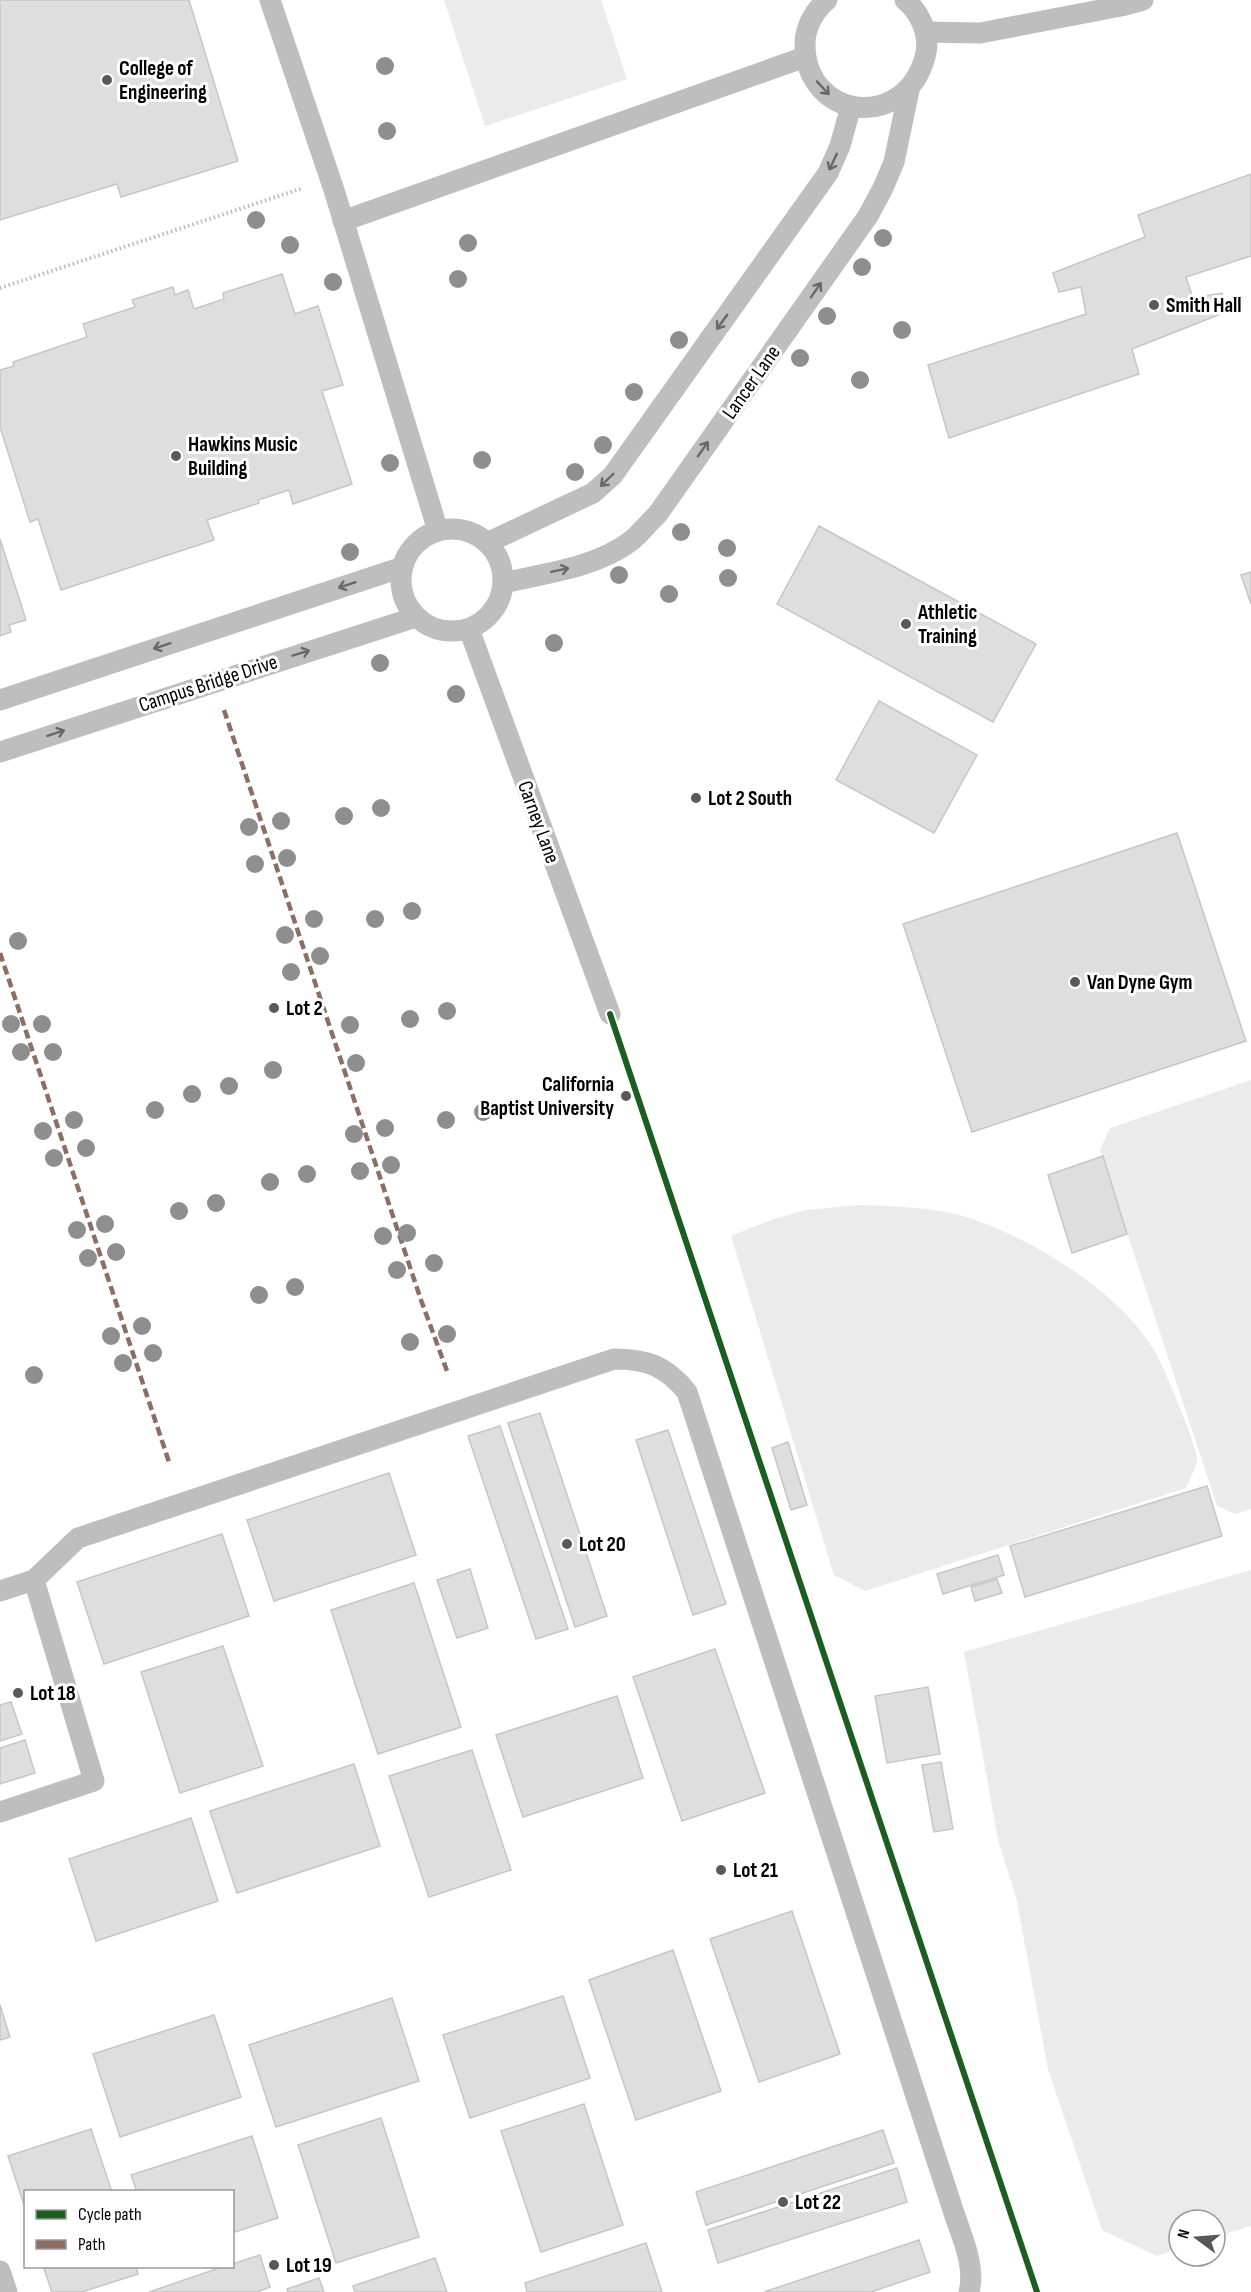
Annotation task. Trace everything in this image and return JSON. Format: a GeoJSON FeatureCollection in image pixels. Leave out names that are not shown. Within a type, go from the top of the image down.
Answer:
{"type":"FeatureCollection","features":[{"type":"Feature","properties":{"kind":"lane"},"geometry":{"type":"LineString","coordinates":[[270,0],[343,221],[438,531]]}},
{"type":"Feature","properties":{"kind":"lane"},"geometry":{"type":"LineString","coordinates":[[823,1],[811,20],[805,37],[805,57],[811,72],[820,87],[834,99],[851,106],[872,108],[892,102],[909,90],[921,74],[927,53],[925,33],[919,16],[905,0]]}},
{"type":"Feature","properties":{"kind":"lane"},"geometry":{"type":"LineString","coordinates":[[925,33],[980,33],[1143,0]]}},
{"type":"Feature","properties":{"kind":"lane"},"geometry":{"type":"LineString","coordinates":[[343,221],[805,57]]}},
{"type":"Feature","properties":{"kind":"lane","name":"Lancer Lane"},"geometry":{"type":"LineString","coordinates":[[503,584],[574,567],[606,556],[632,541],[657,515],[868,216],[894,162],[909,90]]}},
{"type":"Feature","properties":{"kind":"lane"},"geometry":{"type":"LineString","coordinates":[[487,543],[593,493],[613,475],[828,173],[840,146],[851,106]]}},
{"type":"Feature","properties":{"kind":"lane"},"geometry":{"type":"LineString","coordinates":[[451,529],[464,531],[487,543],[496,554],[502,568],[503,584],[500,598],[493,612],[482,622],[469,629],[455,632],[441,630],[428,626],[416,617],[405,599],[402,589],[403,567],[408,555],[426,536],[451,529]]}},
{"type":"Feature","properties":{"kind":"lane"},"geometry":{"type":"LineString","coordinates":[[0,700],[403,567]]}},
{"type":"Feature","properties":{"kind":"lane","name":"Campus Bridge Drive"},"geometry":{"type":"LineString","coordinates":[[0,752],[416,617]]}},
{"type":"Feature","properties":{"kind":"lane","name":"Carney Lane"},"geometry":{"type":"LineString","coordinates":[[469,629],[610,1014]]}},
{"type":"Feature","properties":{"kind":"lane"},"geometry":{"type":"LineString","coordinates":[[0,1591],[33,1580],[78,1538],[614,1359],[634,1359],[654,1365],[674,1376],[687,1392],[691,1403],[953,2210],[968,2257],[972,2281],[969,2292]]}},
{"type":"Feature","properties":{"kind":"lane"},"geometry":{"type":"LineString","coordinates":[[0,1812],[94,1781],[33,1580]]}},
{"type":"Feature","properties":{"kind":"lane"},"geometry":{"type":"LineString","coordinates":[[0,2271],[7,2292]]}},
{"type":"Feature","properties":{"kind":"path"},"geometry":{"type":"LineString","coordinates":[[0,288],[329,179]]}},
{"type":"Feature","properties":{"kind":"shaded area"},"geometry":{"type":"Polygon","coordinates":[[[444,0],[601,0],[627,79],[485,126],[444,0]]]}},
{"type":"Feature","properties":{"kind":"shaded area"},"geometry":{"type":"Polygon","coordinates":[[[1251,1080],[1251,1509],[1235,1514],[1217,1506],[1100,1150],[1110,1128],[1251,1080]]]}},
{"type":"Feature","properties":{"kind":"shaded area"},"geometry":{"type":"Polygon","coordinates":[[[860,1205],[928,1209],[978,1221],[1007,1233],[1065,1265],[1118,1306],[1139,1329],[1158,1356],[1194,1445],[1197,1462],[1186,1488],[865,1591],[834,1575],[731,1236],[771,1220],[806,1210],[860,1205]]]}},
{"type":"Feature","properties":{"kind":"shaded area"},"geometry":{"type":"Polygon","coordinates":[[[1251,1570],[1251,2226],[1227,2233],[1227,2208],[1167,2208],[1167,2253],[1157,2256],[1102,2230],[1048,2069],[1016,1897],[998,1840],[964,1652],[1251,1570]]]}},
{"type":"Feature","properties":{"kind":"building","name":"College of Engineering"},"geometry":{"type":"Polygon","coordinates":[[[0,0],[189,0],[238,161],[121,197],[117,184],[0,220],[0,0]]]}},
{"type":"Feature","properties":{"kind":"building","name":"Smith Hall"},"geometry":{"type":"Polygon","coordinates":[[[1251,174],[1251,256],[1186,277],[1193,298],[1222,293],[1226,312],[1132,349],[1139,374],[949,438],[928,365],[1086,314],[1081,287],[1059,292],[1053,273],[1145,237],[1138,215],[1251,174]]]}},
{"type":"Feature","properties":{"kind":"building","name":"Hawkins Music Building"},"geometry":{"type":"Polygon","coordinates":[[[282,274],[295,314],[318,306],[343,385],[322,391],[352,484],[293,504],[289,490],[258,500],[259,503],[207,520],[214,540],[61,590],[38,519],[30,522],[0,427],[0,370],[14,366],[13,362],[87,337],[83,324],[135,307],[132,300],[173,287],[175,295],[188,290],[194,309],[224,299],[223,293],[282,274]]]}},
{"type":"Feature","properties":{"kind":"building","name":"Athletic Training"},"geometry":{"type":"Polygon","coordinates":[[[819,526],[1036,644],[993,722],[777,604],[819,526]]]}},
{"type":"Feature","properties":{"kind":"building"},"geometry":{"type":"Polygon","coordinates":[[[0,539],[26,620],[9,625],[11,632],[0,636],[0,539]]]}},
{"type":"Feature","properties":{"kind":"building"},"geometry":{"type":"Polygon","coordinates":[[[1251,572],[1251,604],[1241,575],[1251,572]]]}},
{"type":"Feature","properties":{"kind":"building"},"geometry":{"type":"Polygon","coordinates":[[[879,701],[977,755],[934,833],[836,780],[879,701]]]}},
{"type":"Feature","properties":{"kind":"building","name":"Van Dyne Gym"},"geometry":{"type":"Polygon","coordinates":[[[1177,833],[1246,1041],[972,1132],[903,924],[1177,833]]]}},
{"type":"Feature","properties":{"kind":"building"},"geometry":{"type":"Polygon","coordinates":[[[1103,1156],[1127,1234],[1072,1253],[1048,1175],[1103,1156]]]}},
{"type":"Feature","properties":{"kind":"building"},"geometry":{"type":"Polygon","coordinates":[[[540,1413],[607,1616],[575,1627],[508,1423],[540,1413]]]}},
{"type":"Feature","properties":{"kind":"building"},"geometry":{"type":"Polygon","coordinates":[[[500,1426],[568,1629],[536,1639],[468,1436],[500,1426]]]}},
{"type":"Feature","properties":{"kind":"building"},"geometry":{"type":"Polygon","coordinates":[[[668,1430],[726,1604],[693,1615],[636,1440],[668,1430]]]}},
{"type":"Feature","properties":{"kind":"building"},"geometry":{"type":"Polygon","coordinates":[[[788,1442],[807,1505],[791,1510],[772,1448],[788,1442]]]}},
{"type":"Feature","properties":{"kind":"building"},"geometry":{"type":"Polygon","coordinates":[[[389,1473],[416,1555],[274,1601],[247,1520],[389,1473]]]}},
{"type":"Feature","properties":{"kind":"building"},"geometry":{"type":"Polygon","coordinates":[[[1207,1486],[1222,1536],[1025,1597],[1010,1546],[1207,1486]]]}},
{"type":"Feature","properties":{"kind":"building"},"geometry":{"type":"Polygon","coordinates":[[[222,1534],[249,1616],[104,1664],[77,1582],[222,1534]]]}},
{"type":"Feature","properties":{"kind":"building"},"geometry":{"type":"Polygon","coordinates":[[[998,1555],[1004,1575],[943,1594],[937,1574],[998,1555]]]}},
{"type":"Feature","properties":{"kind":"building"},"geometry":{"type":"Polygon","coordinates":[[[470,1569],[488,1628],[457,1638],[437,1580],[470,1569]]]}},
{"type":"Feature","properties":{"kind":"building"},"geometry":{"type":"Polygon","coordinates":[[[997,1579],[1002,1593],[975,1601],[971,1587],[997,1579]]]}},
{"type":"Feature","properties":{"kind":"building"},"geometry":{"type":"Polygon","coordinates":[[[414,1583],[461,1727],[378,1754],[331,1610],[414,1583]]]}},
{"type":"Feature","properties":{"kind":"building"},"geometry":{"type":"Polygon","coordinates":[[[223,1646],[263,1766],[180,1793],[141,1672],[223,1646]]]}},
{"type":"Feature","properties":{"kind":"building"},"geometry":{"type":"Polygon","coordinates":[[[715,1649],[765,1793],[682,1821],[633,1677],[715,1649]]]}},
{"type":"Feature","properties":{"kind":"building"},"geometry":{"type":"Polygon","coordinates":[[[928,1687],[940,1754],[887,1763],[875,1696],[928,1687]]]}},
{"type":"Feature","properties":{"kind":"building"},"geometry":{"type":"Polygon","coordinates":[[[617,1696],[643,1778],[523,1817],[496,1735],[617,1696]]]}},
{"type":"Feature","properties":{"kind":"building"},"geometry":{"type":"Polygon","coordinates":[[[11,1702],[22,1734],[0,1741],[0,1705],[11,1702]]]}},
{"type":"Feature","properties":{"kind":"building"},"geometry":{"type":"Polygon","coordinates":[[[25,1740],[35,1773],[0,1784],[0,1748],[25,1740]]]}},
{"type":"Feature","properties":{"kind":"building"},"geometry":{"type":"Polygon","coordinates":[[[472,1750],[511,1870],[429,1897],[389,1776],[472,1750]]]}},
{"type":"Feature","properties":{"kind":"building"},"geometry":{"type":"Polygon","coordinates":[[[941,1762],[953,1829],[934,1832],[922,1765],[941,1762]]]}},
{"type":"Feature","properties":{"kind":"building"},"geometry":{"type":"Polygon","coordinates":[[[354,1764],[380,1846],[237,1893],[210,1811],[354,1764]]]}},
{"type":"Feature","properties":{"kind":"building"},"geometry":{"type":"Polygon","coordinates":[[[191,1818],[218,1901],[96,1941],[69,1859],[191,1818]]]}},
{"type":"Feature","properties":{"kind":"building"},"geometry":{"type":"Polygon","coordinates":[[[792,1911],[840,2054],[759,2082],[710,1939],[792,1911]]]}},
{"type":"Feature","properties":{"kind":"building"},"geometry":{"type":"Polygon","coordinates":[[[673,1950],[721,2091],[636,2120],[589,1980],[673,1950]]]}},
{"type":"Feature","properties":{"kind":"building"},"geometry":{"type":"Polygon","coordinates":[[[563,1996],[590,2078],[470,2118],[443,2035],[563,1996]]]}},
{"type":"Feature","properties":{"kind":"building"},"geometry":{"type":"Polygon","coordinates":[[[392,1998],[419,2081],[276,2127],[249,2045],[392,1998]]]}},
{"type":"Feature","properties":{"kind":"building"},"geometry":{"type":"Polygon","coordinates":[[[0,2005],[10,2037],[0,2040],[0,2005]]]}},
{"type":"Feature","properties":{"kind":"building"},"geometry":{"type":"Polygon","coordinates":[[[214,2015],[241,2097],[120,2137],[93,2054],[214,2015]]]}},
{"type":"Feature","properties":{"kind":"building"},"geometry":{"type":"Polygon","coordinates":[[[584,2104],[623,2225],[541,2252],[501,2131],[584,2104]]]}},
{"type":"Feature","properties":{"kind":"building"},"geometry":{"type":"Polygon","coordinates":[[[381,2118],[419,2237],[336,2263],[298,2145],[381,2118]]]}},
{"type":"Feature","properties":{"kind":"building"},"geometry":{"type":"Polygon","coordinates":[[[91,2129],[111,2190],[24,2190],[24,2205],[8,2156],[91,2129]]]}},
{"type":"Feature","properties":{"kind":"building"},"geometry":{"type":"Polygon","coordinates":[[[883,2130],[894,2163],[706,2225],[696,2192],[883,2130]]]}},
{"type":"Feature","properties":{"kind":"building"},"geometry":{"type":"Polygon","coordinates":[[[252,2136],[278,2218],[234,2232],[234,2190],[136,2190],[131,2175],[252,2136]]]}},
{"type":"Feature","properties":{"kind":"building"},"geometry":{"type":"Polygon","coordinates":[[[897,2168],[907,2202],[718,2263],[708,2230],[897,2168]]]}},
{"type":"Feature","properties":{"kind":"building"},"geometry":{"type":"Polygon","coordinates":[[[919,2240],[930,2272],[871,2292],[764,2292],[919,2240]]]}},
{"type":"Feature","properties":{"kind":"building"},"geometry":{"type":"Polygon","coordinates":[[[646,2243],[662,2292],[527,2292],[525,2283],[646,2243]]]}},
{"type":"Feature","properties":{"kind":"building"},"geometry":{"type":"Polygon","coordinates":[[[260,2255],[270,2287],[257,2292],[149,2292],[219,2268],[234,2268],[234,2263],[260,2255]]]}},
{"type":"Feature","properties":{"kind":"building"},"geometry":{"type":"Polygon","coordinates":[[[435,2258],[447,2292],[355,2292],[353,2286],[435,2258]]]}},
{"type":"Feature","properties":{"kind":"building"},"geometry":{"type":"Polygon","coordinates":[[[44,2268],[136,2268],[138,2274],[82,2292],[52,2292],[44,2268]]]}},
{"type":"Feature","properties":{"kind":"building"},"geometry":{"type":"Polygon","coordinates":[[[319,2278],[324,2292],[288,2292],[287,2289],[319,2278]]]}},
{"type":"Feature","properties":{"kind":"marked path"},"geometry":{"type":"LineString","coordinates":[[224,710],[421,1300],[447,1371]]}},
{"type":"Feature","properties":{"kind":"marked path"},"geometry":{"type":"LineString","coordinates":[[0,953],[169,1462]]}},
{"type":"Feature","properties":{"kind":"cycle path"},"geometry":{"type":"LineString","coordinates":[[610,1014],[1037,2292]]}},
{"type":"Feature","properties":{"kind":"place","name":"College of Engineering"},"geometry":{"type":"Point","coordinates":[107,80]}},
{"type":"Feature","properties":{"kind":"place","name":"Smith Hall"},"geometry":{"type":"Point","coordinates":[1154,305]}},
{"type":"Feature","properties":{"kind":"place","name":"Hawkins Music Building"},"geometry":{"type":"Point","coordinates":[176,456]}},
{"type":"Feature","properties":{"kind":"place","name":"Athletic Training"},"geometry":{"type":"Point","coordinates":[906,624]}},
{"type":"Feature","properties":{"kind":"place","name":"Lot 2 South"},"geometry":{"type":"Point","coordinates":[696,798]}},
{"type":"Feature","properties":{"kind":"place","name":"Van Dyne Gym"},"geometry":{"type":"Point","coordinates":[1075,982]}},
{"type":"Feature","properties":{"kind":"place","name":"Lot 2"},"geometry":{"type":"Point","coordinates":[274,1008]}},
{"type":"Feature","properties":{"kind":"place","name":"California Baptist University"},"geometry":{"type":"Point","coordinates":[626,1096]}},
{"type":"Feature","properties":{"kind":"place","name":"Lot 20"},"geometry":{"type":"Point","coordinates":[567,1544]}},
{"type":"Feature","properties":{"kind":"place","name":"Lot 18"},"geometry":{"type":"Point","coordinates":[18,1693]}},
{"type":"Feature","properties":{"kind":"place","name":"Lot 21"},"geometry":{"type":"Point","coordinates":[721,1870]}},
{"type":"Feature","properties":{"kind":"place","name":"Lot 22"},"geometry":{"type":"Point","coordinates":[783,2202]}},
{"type":"Feature","properties":{"kind":"place","name":"Lot 19"},"geometry":{"type":"Point","coordinates":[274,2265]}}]}
